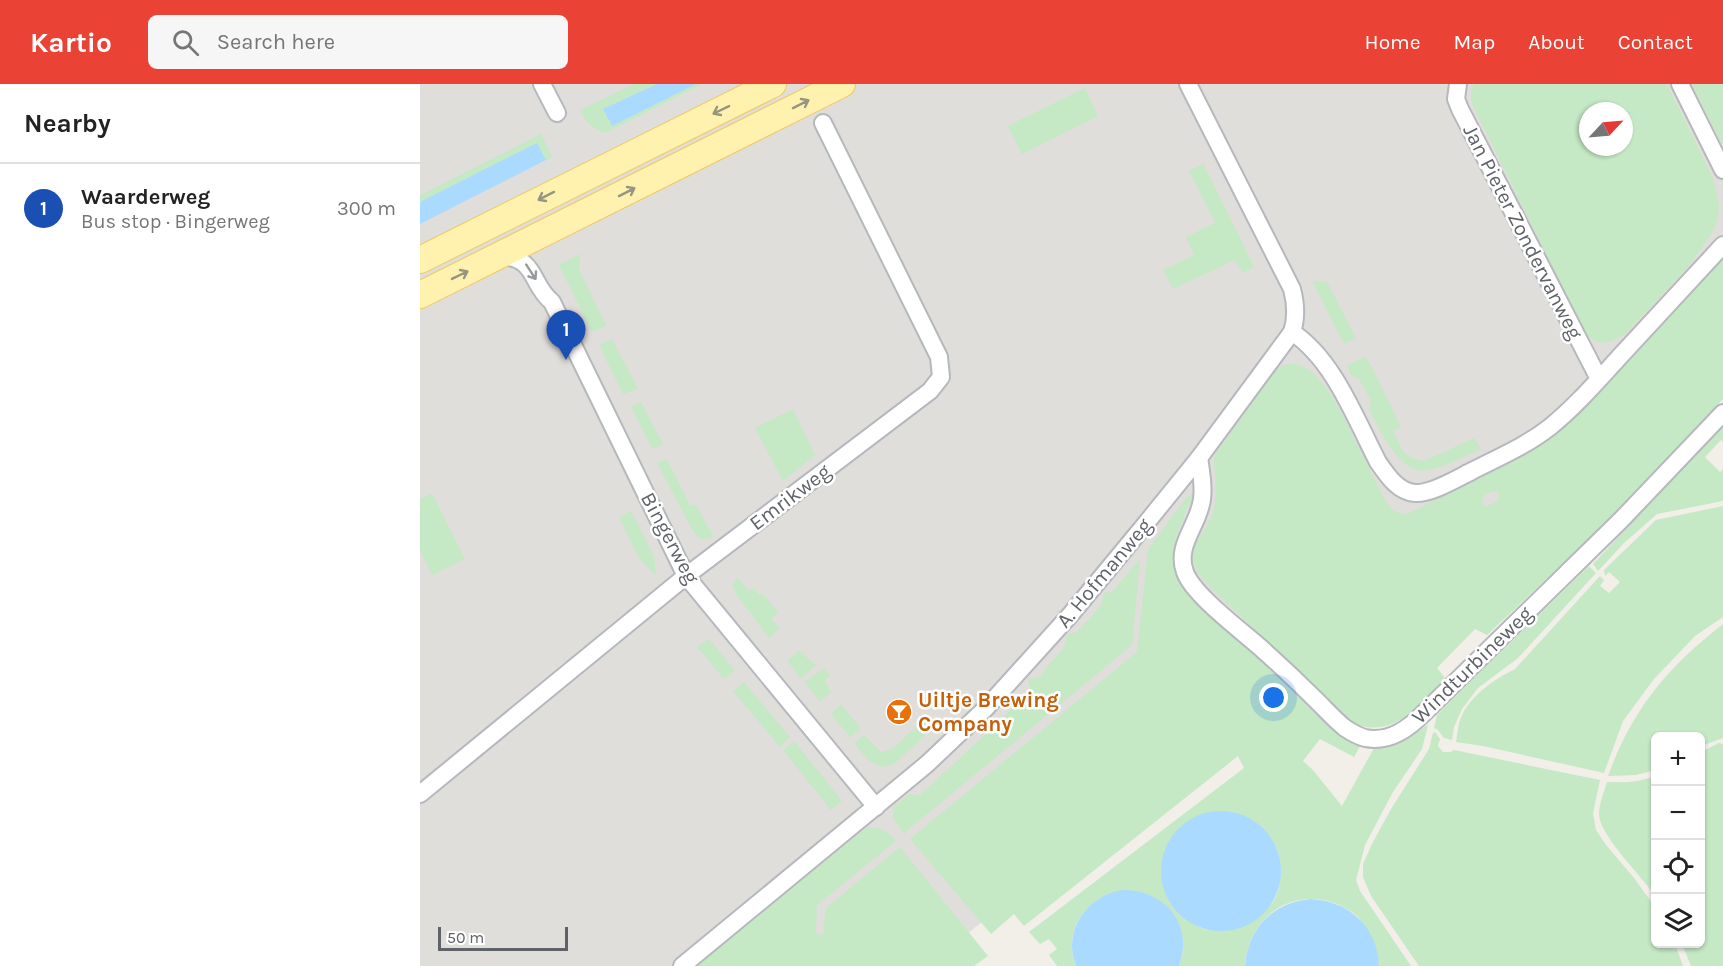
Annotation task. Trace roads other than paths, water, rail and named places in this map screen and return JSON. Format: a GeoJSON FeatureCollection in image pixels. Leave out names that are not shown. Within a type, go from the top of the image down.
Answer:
{"type":"FeatureCollection","features":[{"type":"Feature","properties":{"kind":"main road"},"geometry":{"type":"LineString","coordinates":[[420,260],[773,84]]}},
{"type":"Feature","properties":{"kind":"main road"},"geometry":{"type":"LineString","coordinates":[[420,295],[842,84]]}},
{"type":"Feature","properties":{"kind":"street"},"geometry":{"type":"LineString","coordinates":[[542,84],[557,113]]}},
{"type":"Feature","properties":{"kind":"street"},"geometry":{"type":"LineString","coordinates":[[1188,84],[1292,289],[1296,309],[1296,320],[1292,332],[1324,363],[1378,462],[1392,482],[1406,491],[1416,493],[1438,488],[1510,452],[1550,426],[1599,379],[1723,245]]}},
{"type":"Feature","properties":{"kind":"street","name":"Jan Pieter Zondervanweg"},"geometry":{"type":"LineString","coordinates":[[1458,84],[1456,99],[1460,109],[1599,379]]}},
{"type":"Feature","properties":{"kind":"street"},"geometry":{"type":"LineString","coordinates":[[1680,84],[1723,170]]}},
{"type":"Feature","properties":{"kind":"street","name":"Emrikweg"},"geometry":{"type":"LineString","coordinates":[[420,794],[687,576],[930,391],[941,377],[939,357],[823,123]]}},
{"type":"Feature","properties":{"kind":"street","name":"Bingerweg"},"geometry":{"type":"LineString","coordinates":[[500,256],[512,256],[524,263],[544,296],[552,302],[687,576],[876,807]]}},
{"type":"Feature","properties":{"kind":"street","name":"A. Hofmanweg"},"geometry":{"type":"LineString","coordinates":[[682,966],[876,807],[948,745],[986,708],[1106,572],[1199,458],[1292,332]]}},
{"type":"Feature","properties":{"kind":"street","name":"Windturbineweg"},"geometry":{"type":"LineString","coordinates":[[1199,458],[1203,498],[1182,555],[1184,571],[1189,582],[1345,728],[1365,738],[1380,738],[1395,735],[1404,730],[1425,712],[1621,520],[1723,413]]}},
{"type":"Feature","properties":{"kind":"water"},"geometry":{"type":"Polygon","coordinates":[[[657,84],[696,84],[612,126],[603,109],[657,84]]]}},
{"type":"Feature","properties":{"kind":"water"},"geometry":{"type":"Polygon","coordinates":[[[537,143],[546,160],[420,224],[420,202],[537,143]]]}},
{"type":"Feature","properties":{"kind":"water"},"geometry":{"type":"Polygon","coordinates":[[[1221,811],[1244,816],[1263,829],[1276,848],[1281,871],[1276,894],[1263,913],[1244,926],[1221,931],[1198,926],[1179,913],[1166,894],[1161,871],[1166,848],[1179,829],[1198,816],[1221,811]]]}},
{"type":"Feature","properties":{"kind":"water"},"geometry":{"type":"Polygon","coordinates":[[[1122,890],[1137,891],[1151,896],[1172,912],[1179,924],[1182,937],[1183,951],[1179,966],[1076,966],[1072,953],[1072,940],[1080,917],[1098,900],[1122,890]]]}},
{"type":"Feature","properties":{"kind":"water"},"geometry":{"type":"Polygon","coordinates":[[[1311,899],[1337,905],[1358,918],[1373,939],[1379,966],[1245,966],[1251,940],[1265,919],[1285,905],[1311,899]]]}},
{"type":"Feature","properties":{"kind":"place","name":"Waarderweg"},"geometry":{"type":"Point","coordinates":[566,360]}},
{"type":"Feature","properties":{"kind":"place","name":"Uiltje Brewing Company"},"geometry":{"type":"Point","coordinates":[899,712]}}]}
